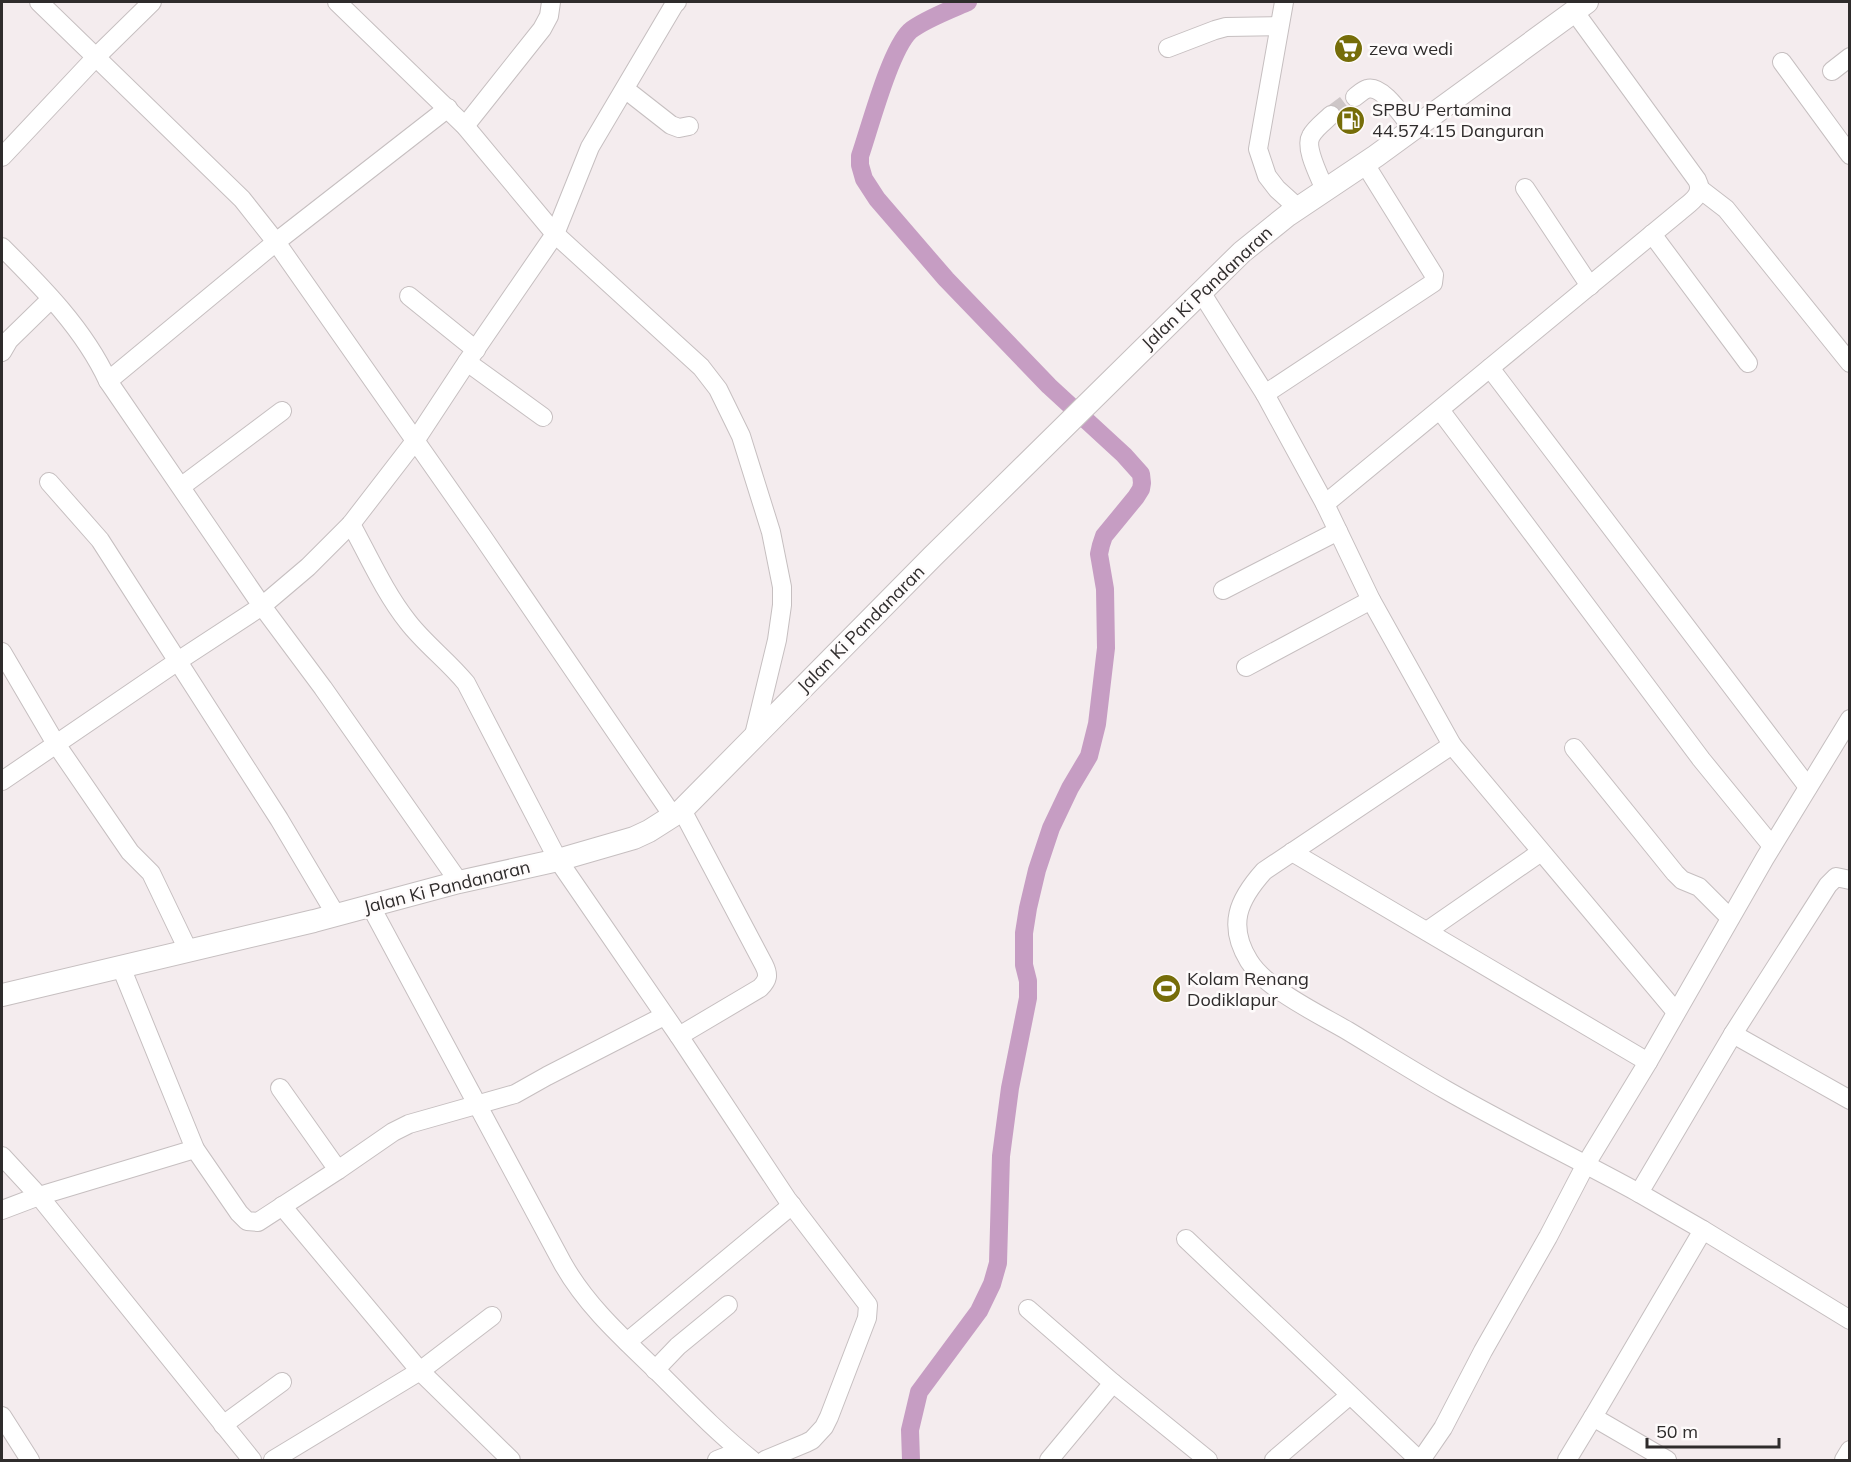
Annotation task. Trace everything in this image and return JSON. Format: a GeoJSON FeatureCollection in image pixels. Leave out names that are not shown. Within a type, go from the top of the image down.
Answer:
{"type":"FeatureCollection","features":[{"type":"Feature","properties":{"kind":"main road","name":"Jalan Ki Pandanaran"},"geometry":{"type":"LineString","coordinates":[[2,995],[336,915],[459,882],[558,860],[634,838],[649,831],[677,813],[1096,394],[1242,252],[1298,208],[1365,164],[1580,6]]}},
{"type":"Feature","properties":{"kind":"street"},"geometry":{"type":"LineString","coordinates":[[39,2],[242,199],[276,242],[677,813],[765,965],[768,977],[760,988],[679,1036]]}},
{"type":"Feature","properties":{"kind":"street"},"geometry":{"type":"LineString","coordinates":[[2,158],[96,57],[152,2]]}},
{"type":"Feature","properties":{"kind":"street"},"geometry":{"type":"LineString","coordinates":[[337,2],[465,126],[555,234],[706,372],[718,389],[741,436],[771,532],[783,596],[777,640],[754,735]]}},
{"type":"Feature","properties":{"kind":"street"},"geometry":{"type":"LineString","coordinates":[[465,126],[542,29],[549,16],[550,2]]}},
{"type":"Feature","properties":{"kind":"street"},"geometry":{"type":"LineString","coordinates":[[2,781],[262,606],[308,567],[351,524],[415,441],[555,234],[590,147],[677,2]]}},
{"type":"Feature","properties":{"kind":"street"},"geometry":{"type":"LineString","coordinates":[[1284,2],[1258,149],[1264,170],[1271,182],[1298,208]]}},
{"type":"Feature","properties":{"kind":"street"},"geometry":{"type":"LineString","coordinates":[[1580,6],[1697,180],[1700,189],[1726,209],[1850,363]]}},
{"type":"Feature","properties":{"kind":"street"},"geometry":{"type":"LineString","coordinates":[[1168,48],[1226,27],[1279,26]]}},
{"type":"Feature","properties":{"kind":"street"},"geometry":{"type":"LineString","coordinates":[[1832,71],[1850,57]]}},
{"type":"Feature","properties":{"kind":"street"},"geometry":{"type":"LineString","coordinates":[[1782,63],[1850,155]]}},
{"type":"Feature","properties":{"kind":"street"},"geometry":{"type":"LineString","coordinates":[[1355,97],[1368,88],[1383,92],[1413,129]]}},
{"type":"Feature","properties":{"kind":"street"},"geometry":{"type":"LineString","coordinates":[[625,89],[671,125],[680,128],[690,126]]}},
{"type":"Feature","properties":{"kind":"street"},"geometry":{"type":"LineString","coordinates":[[108,381],[276,242],[447,108]]}},
{"type":"Feature","properties":{"kind":"street"},"geometry":{"type":"LineString","coordinates":[[1325,190],[1309,150],[1309,142],[1311,134],[1331,116]]}},
{"type":"Feature","properties":{"kind":"street"},"geometry":{"type":"LineString","coordinates":[[1265,394],[1433,283],[1434,275],[1365,164]]}},
{"type":"Feature","properties":{"kind":"street"},"geometry":{"type":"LineString","coordinates":[[1525,188],[1590,286]]}},
{"type":"Feature","properties":{"kind":"street"},"geometry":{"type":"LineString","coordinates":[[1325,504],[1652,234],[1696,196],[1700,189]]}},
{"type":"Feature","properties":{"kind":"street"},"geometry":{"type":"LineString","coordinates":[[1652,234],[1748,363]]}},
{"type":"Feature","properties":{"kind":"street"},"geometry":{"type":"LineString","coordinates":[[2,247],[68,317],[89,345],[108,381],[262,606],[323,687],[459,882]]}},
{"type":"Feature","properties":{"kind":"street"},"geometry":{"type":"LineString","coordinates":[[1201,292],[1265,394],[1325,504],[1371,600],[1452,745],[1676,1012]]}},
{"type":"Feature","properties":{"kind":"street"},"geometry":{"type":"LineString","coordinates":[[409,296],[472,356],[543,417]]}},
{"type":"Feature","properties":{"kind":"street"},"geometry":{"type":"LineString","coordinates":[[2,352],[9,340],[51,299]]}},
{"type":"Feature","properties":{"kind":"street"},"geometry":{"type":"LineString","coordinates":[[1490,368],[1808,787]]}},
{"type":"Feature","properties":{"kind":"street"},"geometry":{"type":"LineString","coordinates":[[1440,410],[1701,759],[1772,846]]}},
{"type":"Feature","properties":{"kind":"street"},"geometry":{"type":"LineString","coordinates":[[182,486],[282,411]]}},
{"type":"Feature","properties":{"kind":"street"},"geometry":{"type":"LineString","coordinates":[[49,482],[100,540],[279,819],[336,915]]}},
{"type":"Feature","properties":{"kind":"street"},"geometry":{"type":"LineString","coordinates":[[351,524],[394,603],[422,639],[456,670],[466,683],[558,860],[792,1205],[865,1300],[868,1309],[867,1318],[830,1417],[824,1427],[812,1440],[765,1461]]}},
{"type":"Feature","properties":{"kind":"street"},"geometry":{"type":"LineString","coordinates":[[1222,590],[1338,531]]}},
{"type":"Feature","properties":{"kind":"street"},"geometry":{"type":"LineString","coordinates":[[1246,667],[1371,600]]}},
{"type":"Feature","properties":{"kind":"street"},"geometry":{"type":"LineString","coordinates":[[2,652],[56,744],[130,852],[152,873],[188,950]]}},
{"type":"Feature","properties":{"kind":"street"},"geometry":{"type":"LineString","coordinates":[[1185,1239],[1420,1461],[1443,1428],[1483,1351],[1548,1238],[1586,1164],[1648,1062],[1772,846],[1850,719]]}},
{"type":"Feature","properties":{"kind":"street"},"geometry":{"type":"LineString","coordinates":[[1452,745],[1264,871],[1247,891],[1238,911],[1238,936],[1254,968],[1286,995],[1447,1090],[1639,1192],[1850,1320]]}},
{"type":"Feature","properties":{"kind":"street"},"geometry":{"type":"LineString","coordinates":[[1574,748],[1675,873],[1682,880],[1699,887],[1730,918]]}},
{"type":"Feature","properties":{"kind":"street"},"geometry":{"type":"LineString","coordinates":[[1292,852],[1648,1062]]}},
{"type":"Feature","properties":{"kind":"street"},"geometry":{"type":"LineString","coordinates":[[1427,931],[1541,852]]}},
{"type":"Feature","properties":{"kind":"street"},"geometry":{"type":"LineString","coordinates":[[1639,1192],[1733,1034],[1831,881],[1838,877],[1850,880]]}},
{"type":"Feature","properties":{"kind":"street"},"geometry":{"type":"LineString","coordinates":[[370,905],[571,1277],[602,1318],[742,1453],[717,1461]]}},
{"type":"Feature","properties":{"kind":"street"},"geometry":{"type":"LineString","coordinates":[[121,967],[195,1149],[239,1213],[247,1221],[258,1222],[383,1138],[409,1124],[515,1094],[664,1016]]}},
{"type":"Feature","properties":{"kind":"street"},"geometry":{"type":"LineString","coordinates":[[1733,1034],[1850,1100]]}},
{"type":"Feature","properties":{"kind":"street"},"geometry":{"type":"LineString","coordinates":[[280,1088],[338,1170]]}},
{"type":"Feature","properties":{"kind":"street"},"geometry":{"type":"LineString","coordinates":[[2,1210],[39,1196],[195,1149]]}},
{"type":"Feature","properties":{"kind":"street"},"geometry":{"type":"LineString","coordinates":[[2,1156],[39,1196],[252,1461]]}},
{"type":"Feature","properties":{"kind":"street"},"geometry":{"type":"LineString","coordinates":[[627,1342],[792,1205]]}},
{"type":"Feature","properties":{"kind":"street"},"geometry":{"type":"LineString","coordinates":[[282,1206],[420,1371],[511,1461]]}},
{"type":"Feature","properties":{"kind":"street"},"geometry":{"type":"LineString","coordinates":[[1567,1461],[1703,1230]]}},
{"type":"Feature","properties":{"kind":"street"},"geometry":{"type":"LineString","coordinates":[[655,1370],[678,1346],[728,1305]]}},
{"type":"Feature","properties":{"kind":"street"},"geometry":{"type":"LineString","coordinates":[[1028,1310],[1208,1461]]}},
{"type":"Feature","properties":{"kind":"street"},"geometry":{"type":"LineString","coordinates":[[273,1461],[420,1371],[492,1316]]}},
{"type":"Feature","properties":{"kind":"street"},"geometry":{"type":"LineString","coordinates":[[223,1425],[282,1382]]}},
{"type":"Feature","properties":{"kind":"street"},"geometry":{"type":"LineString","coordinates":[[1049,1461],[1113,1383]]}},
{"type":"Feature","properties":{"kind":"street"},"geometry":{"type":"LineString","coordinates":[[1274,1461],[1349,1396]]}},
{"type":"Feature","properties":{"kind":"street"},"geometry":{"type":"LineString","coordinates":[[2,1416],[30,1461]]}},
{"type":"Feature","properties":{"kind":"street"},"geometry":{"type":"LineString","coordinates":[[1593,1417],[1667,1461]]}},
{"type":"Feature","properties":{"kind":"street"},"geometry":{"type":"LineString","coordinates":[[1844,1461],[1850,1450]]}},
{"type":"Feature","properties":{"kind":"waterway"},"geometry":{"type":"LineString","coordinates":[[911,1460],[910,1430],[919,1392],[979,1311],[992,1284],[998,1263],[1001,1156],[1010,1088],[1028,998],[1028,981],[1024,965],[1024,933],[1028,908],[1037,870],[1051,828],[1070,788],[1089,756],[1097,724],[1106,648],[1105,589],[1099,554],[1101,545],[1104,536],[1136,497],[1142,483],[1141,474],[1124,455],[1049,386],[946,279],[877,199],[864,179],[860,156],[895,54],[910,31],[968,2]]}},
{"type":"Feature","properties":{"kind":"tunnel"},"geometry":{"type":"LineString","coordinates":[[1331,115],[1355,97]]}},
{"type":"Feature","properties":{"kind":"place","name":"zeva wedi"},"geometry":{"type":"Point","coordinates":[1348,49]}},
{"type":"Feature","properties":{"kind":"place","name":"SPBU Pertamina 44.574.15 Danguran"},"geometry":{"type":"Point","coordinates":[1351,120]}},
{"type":"Feature","properties":{"kind":"place","name":"Kolam Renang Dodiklapur"},"geometry":{"type":"Point","coordinates":[1166,989]}}]}
